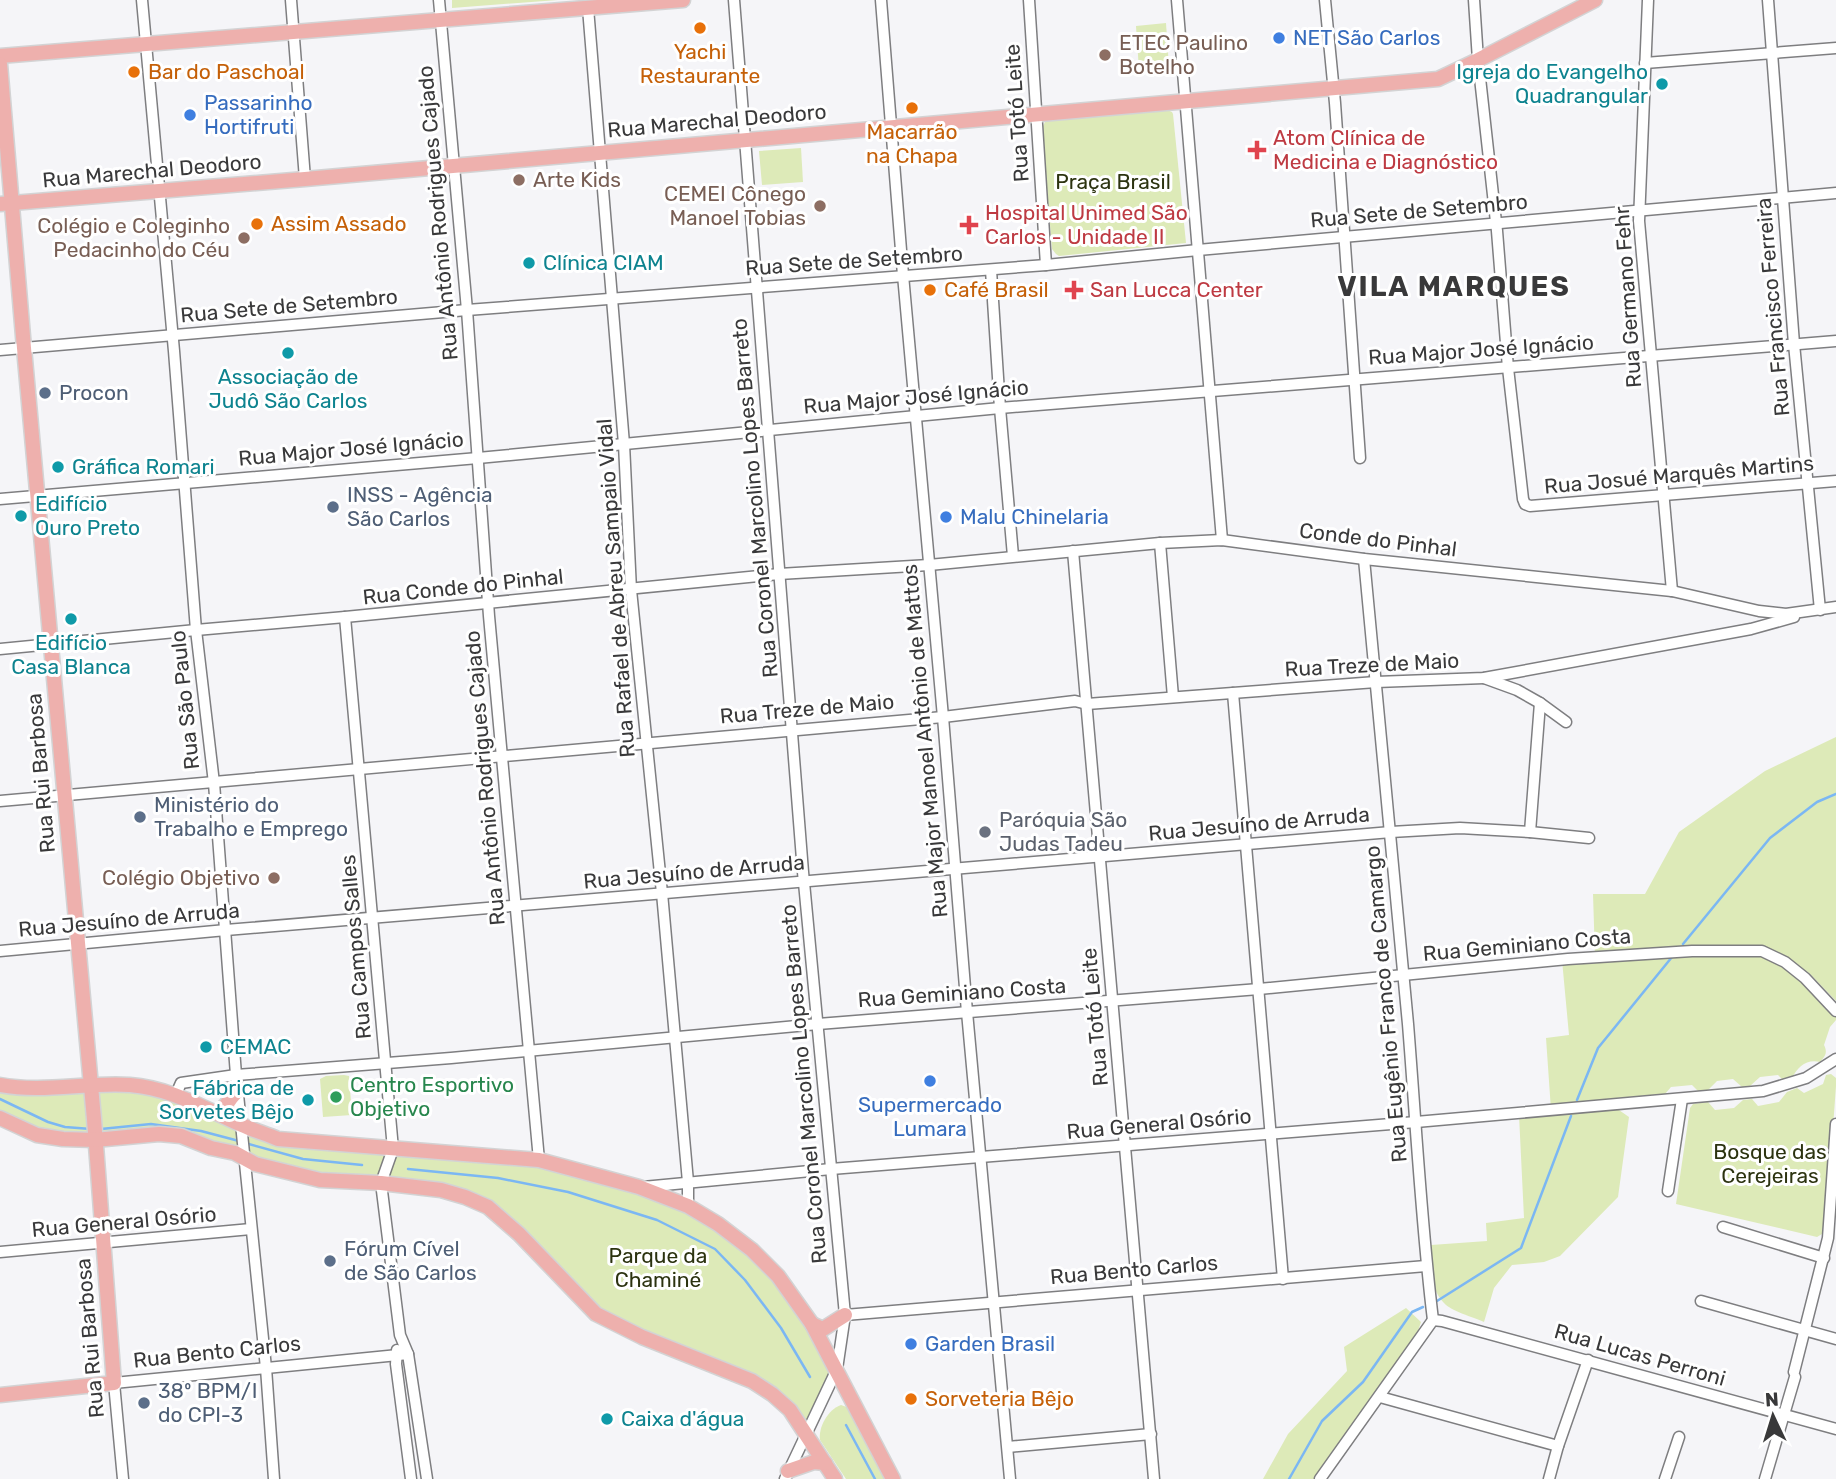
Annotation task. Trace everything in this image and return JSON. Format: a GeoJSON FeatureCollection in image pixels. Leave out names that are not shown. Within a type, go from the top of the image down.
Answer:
{"type":"FeatureCollection","features":[{"type":"Feature","properties":{"kind":"main road"},"geometry":{"type":"LineString","coordinates":[[0,56],[683,0]]}},
{"type":"Feature","properties":{"kind":"main road","name":"Rua Marechal Deodoro"},"geometry":{"type":"LineString","coordinates":[[6,204],[1438,79],[1595,0]]}},
{"type":"Feature","properties":{"kind":"main road","name":"Rua Rui Barbosa"},"geometry":{"type":"LineString","coordinates":[[0,64],[6,204],[24,348],[38,495],[94,1119],[114,1383]]}},
{"type":"Feature","properties":{"kind":"main road"},"geometry":{"type":"LineString","coordinates":[[0,1085],[18,1088],[129,1085],[152,1088],[216,1112],[242,1130],[278,1139],[540,1160],[639,1187],[688,1206],[718,1224],[752,1250],[778,1276],[812,1324],[892,1479]]}},
{"type":"Feature","properties":{"kind":"main road"},"geometry":{"type":"LineString","coordinates":[[216,1112],[238,1091]]}},
{"type":"Feature","properties":{"kind":"main road"},"geometry":{"type":"LineString","coordinates":[[0,1118],[37,1135],[63,1139],[159,1134],[181,1136],[235,1153],[256,1164],[320,1180],[441,1190],[465,1197],[488,1207],[519,1234],[596,1314],[631,1332],[752,1381],[772,1394],[790,1410],[835,1479]]}},
{"type":"Feature","properties":{"kind":"main road"},"geometry":{"type":"LineString","coordinates":[[812,1324],[823,1329],[845,1315]]}},
{"type":"Feature","properties":{"kind":"main road","name":"Rua Bento Carlos"},"geometry":{"type":"LineString","coordinates":[[0,1395],[114,1383]]}},
{"type":"Feature","properties":{"kind":"main road"},"geometry":{"type":"LineString","coordinates":[[787,1475],[814,1462],[825,1463]]}},
{"type":"Feature","properties":{"kind":"street","name":"Rua São Paulo"},"geometry":{"type":"LineString","coordinates":[[142,0],[197,630],[214,783],[236,1075],[274,1479]]}},
{"type":"Feature","properties":{"kind":"street"},"geometry":{"type":"LineString","coordinates":[[291,0],[305,179]]}},
{"type":"Feature","properties":{"kind":"street","name":"Rua Antônio Rodrigues Cajado"},"geometry":{"type":"LineString","coordinates":[[439,0],[467,310],[488,603],[540,1160]]}},
{"type":"Feature","properties":{"kind":"street","name":"Rua Coronel Marcolino Lopes Barreto"},"geometry":{"type":"LineString","coordinates":[[734,0],[804,882],[845,1315],[837,1369],[787,1475]]}},
{"type":"Feature","properties":{"kind":"street","name":"Rua Major Manoel Antônio de Mattos"},"geometry":{"type":"LineString","coordinates":[[881,0],[967,1012],[1010,1479]]}},
{"type":"Feature","properties":{"kind":"street","name":"Rua Totó Leite"},"geometry":{"type":"LineString","coordinates":[[1029,0],[1046,265]]}},
{"type":"Feature","properties":{"kind":"street"},"geometry":{"type":"LineString","coordinates":[[1177,0],[1222,540]]}},
{"type":"Feature","properties":{"kind":"street"},"geometry":{"type":"LineString","coordinates":[[1325,0],[1334,89],[1360,458]]}},
{"type":"Feature","properties":{"kind":"street"},"geometry":{"type":"LineString","coordinates":[[1474,0],[1508,368]]}},
{"type":"Feature","properties":{"kind":"street","name":"Rua Germano Fehr"},"geometry":{"type":"LineString","coordinates":[[1648,0],[1639,211],[1672,591]]}},
{"type":"Feature","properties":{"kind":"street","name":"Rua Francisco Ferreira"},"geometry":{"type":"LineString","coordinates":[[1768,0],[1794,344],[1820,610]]}},
{"type":"Feature","properties":{"kind":"street","name":"Rua Rafael de Abreu Sampaio Vidal"},"geometry":{"type":"LineString","coordinates":[[588,8],[624,444],[631,590],[662,893],[688,1206]]}},
{"type":"Feature","properties":{"kind":"street"},"geometry":{"type":"LineString","coordinates":[[1645,63],[1836,48]]}},
{"type":"Feature","properties":{"kind":"street","name":"Rua Sete de Setembro"},"geometry":{"type":"LineString","coordinates":[[0,350],[467,310],[991,270],[1836,193]]}},
{"type":"Feature","properties":{"kind":"street"},"geometry":{"type":"LineString","coordinates":[[991,270],[1013,556]]}},
{"type":"Feature","properties":{"kind":"street","name":"Rua Major José Ignácio"},"geometry":{"type":"LineString","coordinates":[[0,499],[478,458],[915,415],[1836,341]]}},
{"type":"Feature","properties":{"kind":"street","name":"Rua Josué Marquês Martins"},"geometry":{"type":"LineString","coordinates":[[1508,368],[1523,499],[1525,504],[1530,506],[1836,481]]}},
{"type":"Feature","properties":{"kind":"street","name":"Conde do Pinhal"},"geometry":{"type":"LineString","coordinates":[[929,565],[1160,543],[1222,540],[1364,559],[1672,591],[1772,613],[1820,610]]}},
{"type":"Feature","properties":{"kind":"street"},"geometry":{"type":"LineString","coordinates":[[1160,543],[1173,697]]}},
{"type":"Feature","properties":{"kind":"street","name":"Rua Totó Leite"},"geometry":{"type":"LineString","coordinates":[[1073,551],[1154,1479]]}},
{"type":"Feature","properties":{"kind":"street","name":"Rua Eugênio Franco de Camargo"},"geometry":{"type":"LineString","coordinates":[[1364,559],[1391,832],[1426,1266],[1433,1320]]}},
{"type":"Feature","properties":{"kind":"street","name":"Rua Conde do Pinhal"},"geometry":{"type":"LineString","coordinates":[[0,649],[779,574],[929,565]]}},
{"type":"Feature","properties":{"kind":"street"},"geometry":{"type":"LineString","coordinates":[[1820,610],[1836,607]]}},
{"type":"Feature","properties":{"kind":"street","name":"Rua Treze de Maio"},"geometry":{"type":"LineString","coordinates":[[0,801],[943,717],[1075,701],[1087,704],[1376,682],[1484,678],[1751,629],[1820,610]]}},
{"type":"Feature","properties":{"kind":"street","name":"Rua Campos Salles"},"geometry":{"type":"LineString","coordinates":[[345,617],[393,1149]]}},
{"type":"Feature","properties":{"kind":"street"},"geometry":{"type":"LineString","coordinates":[[1484,678],[1517,690],[1566,722]]}},
{"type":"Feature","properties":{"kind":"street"},"geometry":{"type":"LineString","coordinates":[[1233,693],[1283,1279]]}},
{"type":"Feature","properties":{"kind":"street"},"geometry":{"type":"LineString","coordinates":[[1530,832],[1540,703]]}},
{"type":"Feature","properties":{"kind":"street","name":"Rua Jesuíno de Arruda"},"geometry":{"type":"LineString","coordinates":[[0,951],[1391,832],[1460,828],[1588,838]]}},
{"type":"Feature","properties":{"kind":"street","name":"Rua Geminiano Costa"},"geometry":{"type":"LineString","coordinates":[[179,1096],[177,1092],[181,1083],[236,1075],[1259,989],[1568,959],[1692,951],[1762,951],[1795,970],[1836,1011]]}},
{"type":"Feature","properties":{"kind":"street","name":"Rua General Osório"},"geometry":{"type":"LineString","coordinates":[[639,1187],[1763,1091],[1806,1078],[1836,1059]]}},
{"type":"Feature","properties":{"kind":"street"},"geometry":{"type":"LineString","coordinates":[[1668,1191],[1682,1099]]}},
{"type":"Feature","properties":{"kind":"street"},"geometry":{"type":"LineString","coordinates":[[1765,1479],[1795,1375],[1824,1258],[1832,1239],[1836,1124]]}},
{"type":"Feature","properties":{"kind":"street"},"geometry":{"type":"LineString","coordinates":[[393,1149],[381,1183],[400,1335],[408,1354],[427,1479]]}},
{"type":"Feature","properties":{"kind":"street"},"geometry":{"type":"LineString","coordinates":[[1723,1227],[1824,1258]]}},
{"type":"Feature","properties":{"kind":"street","name":"Rua General Osório"},"geometry":{"type":"LineString","coordinates":[[0,1252],[251,1229]]}},
{"type":"Feature","properties":{"kind":"street","name":"Rua Bento Carlos"},"geometry":{"type":"LineString","coordinates":[[845,1315],[1426,1266]]}},
{"type":"Feature","properties":{"kind":"street"},"geometry":{"type":"LineString","coordinates":[[1701,1301],[1836,1339]]}},
{"type":"Feature","properties":{"kind":"street"},"geometry":{"type":"LineString","coordinates":[[1324,1478],[1433,1320]]}},
{"type":"Feature","properties":{"kind":"street","name":"Rua Lucas Perroni"},"geometry":{"type":"LineString","coordinates":[[1433,1320],[1836,1429]]}},
{"type":"Feature","properties":{"kind":"street"},"geometry":{"type":"LineString","coordinates":[[400,1335],[396,1356],[411,1479]]}},
{"type":"Feature","properties":{"kind":"street","name":"Rua Bento Carlos"},"geometry":{"type":"LineString","coordinates":[[114,1383],[408,1354]]}},
{"type":"Feature","properties":{"kind":"street"},"geometry":{"type":"LineString","coordinates":[[1549,1479],[1588,1360]]}},
{"type":"Feature","properties":{"kind":"street","name":"Rua Rui Barbosa"},"geometry":{"type":"LineString","coordinates":[[114,1383],[123,1479]]}},
{"type":"Feature","properties":{"kind":"street"},"geometry":{"type":"LineString","coordinates":[[1380,1397],[1558,1446]]}},
{"type":"Feature","properties":{"kind":"street"},"geometry":{"type":"LineString","coordinates":[[1008,1447],[1151,1434]]}},
{"type":"Feature","properties":{"kind":"street"},"geometry":{"type":"LineString","coordinates":[[1665,1479],[1679,1437]]}},
{"type":"Feature","properties":{"kind":"green space"},"geometry":{"type":"Polygon","coordinates":[[[452,0],[558,0],[452,8],[452,0]]]}},
{"type":"Feature","properties":{"kind":"green space"},"geometry":{"type":"Polygon","coordinates":[[[1166,23],[1169,67],[1139,70],[1136,26],[1166,23]]]}},
{"type":"Feature","properties":{"kind":"green space","name":"Praça Brasil"},"geometry":{"type":"Polygon","coordinates":[[[1167,110],[1173,114],[1186,243],[1059,256],[1056,254],[1052,249],[1042,128],[1045,122],[1048,119],[1167,110]]]}},
{"type":"Feature","properties":{"kind":"green space"},"geometry":{"type":"Polygon","coordinates":[[[801,148],[803,182],[762,185],[759,151],[801,148]]]}},
{"type":"Feature","properties":{"kind":"green space"},"geometry":{"type":"Polygon","coordinates":[[[1836,737],[1836,1001],[1809,973],[1765,949],[1836,1005],[1836,1020],[1830,1027],[1824,1045],[1826,1052],[1820,1062],[1803,1065],[1792,1078],[1783,1080],[1778,1075],[1760,1077],[1750,1086],[1742,1087],[1733,1079],[1717,1081],[1708,1090],[1700,1093],[1692,1085],[1671,1087],[1665,1094],[1616,1098],[1610,1105],[1551,1110],[1546,1038],[1569,1035],[1562,960],[1595,957],[1593,894],[1645,894],[1679,832],[1765,771],[1836,737]]]}},
{"type":"Feature","properties":{"kind":"green space","name":"Bosque das Cerejeiras"},"geometry":{"type":"Polygon","coordinates":[[[1831,1074],[1836,1078],[1836,1086],[1826,1223],[1822,1234],[1817,1237],[1676,1204],[1690,1108],[1693,1104],[1708,1102],[1715,1110],[1734,1108],[1743,1100],[1752,1099],[1758,1106],[1779,1102],[1787,1092],[1797,1088],[1804,1093],[1823,1084],[1826,1075],[1831,1074]]]}},
{"type":"Feature","properties":{"kind":"green space","name":"Centro Esportivo Objetivo"},"geometry":{"type":"Polygon","coordinates":[[[349,1076],[352,1115],[323,1117],[320,1079],[349,1076]]]}},
{"type":"Feature","properties":{"kind":"green space","name":"Parque da Chaminé"},"geometry":{"type":"Polygon","coordinates":[[[0,1085],[129,1085],[278,1139],[539,1160],[688,1206],[752,1250],[837,1369],[806,1433],[772,1394],[619,1327],[519,1234],[465,1197],[320,1180],[181,1136],[63,1139],[0,1118],[0,1085]]]}},
{"type":"Feature","properties":{"kind":"green space"},"geometry":{"type":"Polygon","coordinates":[[[1616,1108],[1629,1117],[1618,1197],[1560,1256],[1544,1262],[1512,1265],[1494,1288],[1484,1322],[1447,1306],[1439,1297],[1433,1283],[1431,1245],[1487,1241],[1486,1223],[1524,1218],[1519,1115],[1616,1108]]]}},
{"type":"Feature","properties":{"kind":"green space"},"geometry":{"type":"Polygon","coordinates":[[[1406,1308],[1421,1322],[1418,1331],[1316,1479],[1263,1479],[1288,1434],[1347,1371],[1344,1347],[1406,1308]]]}},
{"type":"Feature","properties":{"kind":"green space"},"geometry":{"type":"Polygon","coordinates":[[[841,1405],[852,1409],[886,1479],[846,1479],[820,1440],[825,1420],[832,1410],[841,1405]]]}},
{"type":"Feature","properties":{"kind":"waterway"},"geometry":{"type":"LineString","coordinates":[[1683,944],[1770,838],[1817,802],[1836,794]]}},
{"type":"Feature","properties":{"kind":"waterway"},"geometry":{"type":"LineString","coordinates":[[1577,1100],[1598,1048],[1672,957]]}},
{"type":"Feature","properties":{"kind":"waterway"},"geometry":{"type":"LineString","coordinates":[[0,1099],[48,1122],[65,1127],[91,1129]]}},
{"type":"Feature","properties":{"kind":"waterway"},"geometry":{"type":"LineString","coordinates":[[1437,1301],[1521,1248],[1571,1116]]}},
{"type":"Feature","properties":{"kind":"waterway"},"geometry":{"type":"LineString","coordinates":[[101,1129],[151,1124],[201,1131],[239,1141]]}},
{"type":"Feature","properties":{"kind":"waterway"},"geometry":{"type":"LineString","coordinates":[[245,1143],[303,1159],[362,1165]]}},
{"type":"Feature","properties":{"kind":"waterway"},"geometry":{"type":"LineString","coordinates":[[408,1169],[498,1178],[568,1192],[657,1220],[715,1249],[745,1280],[781,1328],[810,1377]]}},
{"type":"Feature","properties":{"kind":"waterway"},"geometry":{"type":"LineString","coordinates":[[1289,1479],[1322,1421],[1363,1382],[1412,1312],[1423,1307]]}},
{"type":"Feature","properties":{"kind":"waterway"},"geometry":{"type":"LineString","coordinates":[[846,1425],[875,1479]]}},
{"type":"Feature","properties":{"kind":"place","name":"Yachi Restaurante"},"geometry":{"type":"Point","coordinates":[700,28]}},
{"type":"Feature","properties":{"kind":"place","name":"NET São Carlos"},"geometry":{"type":"Point","coordinates":[1279,38]}},
{"type":"Feature","properties":{"kind":"place","name":"ETEC Paulino Botelho"},"geometry":{"type":"Point","coordinates":[1105,55]}},
{"type":"Feature","properties":{"kind":"place","name":"Bar do Paschoal"},"geometry":{"type":"Point","coordinates":[134,72]}},
{"type":"Feature","properties":{"kind":"place","name":"Igreja do Evangelho Quadrangular"},"geometry":{"type":"Point","coordinates":[1662,84]}},
{"type":"Feature","properties":{"kind":"place","name":"Macarrão na Chapa"},"geometry":{"type":"Point","coordinates":[912,108]}},
{"type":"Feature","properties":{"kind":"place","name":"Passarinho Hortifruti"},"geometry":{"type":"Point","coordinates":[190,115]}},
{"type":"Feature","properties":{"kind":"place","name":"Atom Clínica de Medicina e Diagnóstico"},"geometry":{"type":"Point","coordinates":[1257,150]}},
{"type":"Feature","properties":{"kind":"place","name":"Arte Kids"},"geometry":{"type":"Point","coordinates":[519,180]}},
{"type":"Feature","properties":{"kind":"place","name":"CEMEI Cônego Manoel Tobias"},"geometry":{"type":"Point","coordinates":[820,206]}},
{"type":"Feature","properties":{"kind":"place","name":"Assim Assado"},"geometry":{"type":"Point","coordinates":[257,224]}},
{"type":"Feature","properties":{"kind":"place","name":"Hospital Unimed São Carlos - Unidade II"},"geometry":{"type":"Point","coordinates":[969,225]}},
{"type":"Feature","properties":{"kind":"place","name":"Colégio e Coleginho Pedacinho do Céu"},"geometry":{"type":"Point","coordinates":[244,238]}},
{"type":"Feature","properties":{"kind":"place","name":"Clínica CIAM"},"geometry":{"type":"Point","coordinates":[529,263]}},
{"type":"Feature","properties":{"kind":"place","name":"Café Brasil"},"geometry":{"type":"Point","coordinates":[930,290]}},
{"type":"Feature","properties":{"kind":"place","name":"San Lucca Center"},"geometry":{"type":"Point","coordinates":[1074,290]}},
{"type":"Feature","properties":{"kind":"place","name":"Associação de Judô São Carlos"},"geometry":{"type":"Point","coordinates":[288,353]}},
{"type":"Feature","properties":{"kind":"place","name":"Procon"},"geometry":{"type":"Point","coordinates":[45,393]}},
{"type":"Feature","properties":{"kind":"place","name":"Gráfica Romari"},"geometry":{"type":"Point","coordinates":[58,467]}},
{"type":"Feature","properties":{"kind":"place","name":"INSS - Agência São Carlos"},"geometry":{"type":"Point","coordinates":[333,507]}},
{"type":"Feature","properties":{"kind":"place","name":"Edifício Ouro Preto"},"geometry":{"type":"Point","coordinates":[21,516]}},
{"type":"Feature","properties":{"kind":"place","name":"Malu Chinelaria"},"geometry":{"type":"Point","coordinates":[946,517]}},
{"type":"Feature","properties":{"kind":"place","name":"Edifício Casa Blanca"},"geometry":{"type":"Point","coordinates":[71,619]}},
{"type":"Feature","properties":{"kind":"place","name":"Ministério do Trabalho e Emprego"},"geometry":{"type":"Point","coordinates":[140,817]}},
{"type":"Feature","properties":{"kind":"place","name":"Paróquia São Judas Tadeu"},"geometry":{"type":"Point","coordinates":[985,832]}},
{"type":"Feature","properties":{"kind":"place","name":"Colégio Objetivo"},"geometry":{"type":"Point","coordinates":[274,878]}},
{"type":"Feature","properties":{"kind":"place","name":"CEMAC"},"geometry":{"type":"Point","coordinates":[206,1047]}},
{"type":"Feature","properties":{"kind":"place","name":"Supermercado Lumara"},"geometry":{"type":"Point","coordinates":[930,1081]}},
{"type":"Feature","properties":{"kind":"place","name":"Centro Esportivo Objetivo"},"geometry":{"type":"Point","coordinates":[336,1097]}},
{"type":"Feature","properties":{"kind":"place","name":"Fábrica de Sorvetes Bêjo"},"geometry":{"type":"Point","coordinates":[308,1100]}},
{"type":"Feature","properties":{"kind":"place","name":"Fórum Cível de São Carlos"},"geometry":{"type":"Point","coordinates":[330,1261]}},
{"type":"Feature","properties":{"kind":"place","name":"Garden Brasil"},"geometry":{"type":"Point","coordinates":[911,1344]}},
{"type":"Feature","properties":{"kind":"place","name":"Sorveteria Bêjo"},"geometry":{"type":"Point","coordinates":[911,1399]}},
{"type":"Feature","properties":{"kind":"place","name":"38º BPM/I do CPI-3"},"geometry":{"type":"Point","coordinates":[144,1403]}},
{"type":"Feature","properties":{"kind":"place","name":"Caixa d'água"},"geometry":{"type":"Point","coordinates":[607,1419]}},
{"type":"Feature","properties":{"kind":"district","name":"VILA MARQUES"},"geometry":{"type":"Point","coordinates":[1454,286]}}]}
